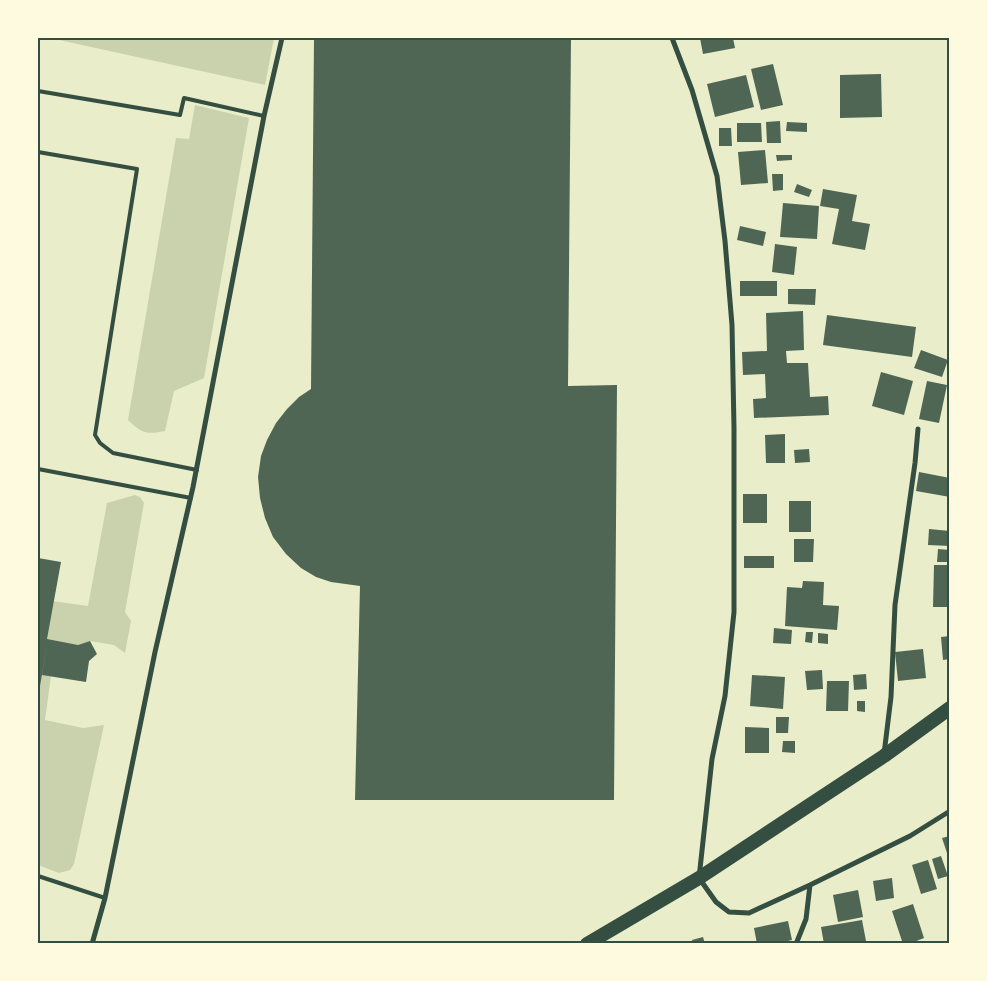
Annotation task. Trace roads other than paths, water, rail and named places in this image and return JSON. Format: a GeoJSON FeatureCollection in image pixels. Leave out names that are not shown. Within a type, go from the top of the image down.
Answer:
{"type":"FeatureCollection","features":[{"type":"Feature","properties":{"kind":"highway"},"geometry":{"type":"LineString","coordinates":[[587,944],[699,878],[884,756],[950,708]]}},
{"type":"Feature","properties":{"kind":"street"},"geometry":{"type":"LineString","coordinates":[[92,944],[104,898],[155,652],[197,470],[264,116],[282,38]]}},
{"type":"Feature","properties":{"kind":"street"},"geometry":{"type":"LineString","coordinates":[[672,38],[692,90],[718,176],[732,325],[734,612],[724,696],[712,759],[699,878],[716,902],[729,912],[749,913],[910,836],[950,811]]}},
{"type":"Feature","properties":{"kind":"street"},"geometry":{"type":"LineString","coordinates":[[884,756],[891,697],[895,605],[918,429]]}},
{"type":"Feature","properties":{"kind":"street"},"geometry":{"type":"LineString","coordinates":[[796,944],[806,919],[810,885]]}},
{"type":"Feature","properties":{"kind":"lane"},"geometry":{"type":"LineString","coordinates":[[38,91],[180,115],[184,98],[264,116]]}},
{"type":"Feature","properties":{"kind":"lane"},"geometry":{"type":"LineString","coordinates":[[38,152],[137,169],[94,435],[100,443],[113,453],[197,470]]}},
{"type":"Feature","properties":{"kind":"lane"},"geometry":{"type":"LineString","coordinates":[[38,469],[191,498]]}},
{"type":"Feature","properties":{"kind":"lane"},"geometry":{"type":"LineString","coordinates":[[38,876],[104,898]]}}]}
